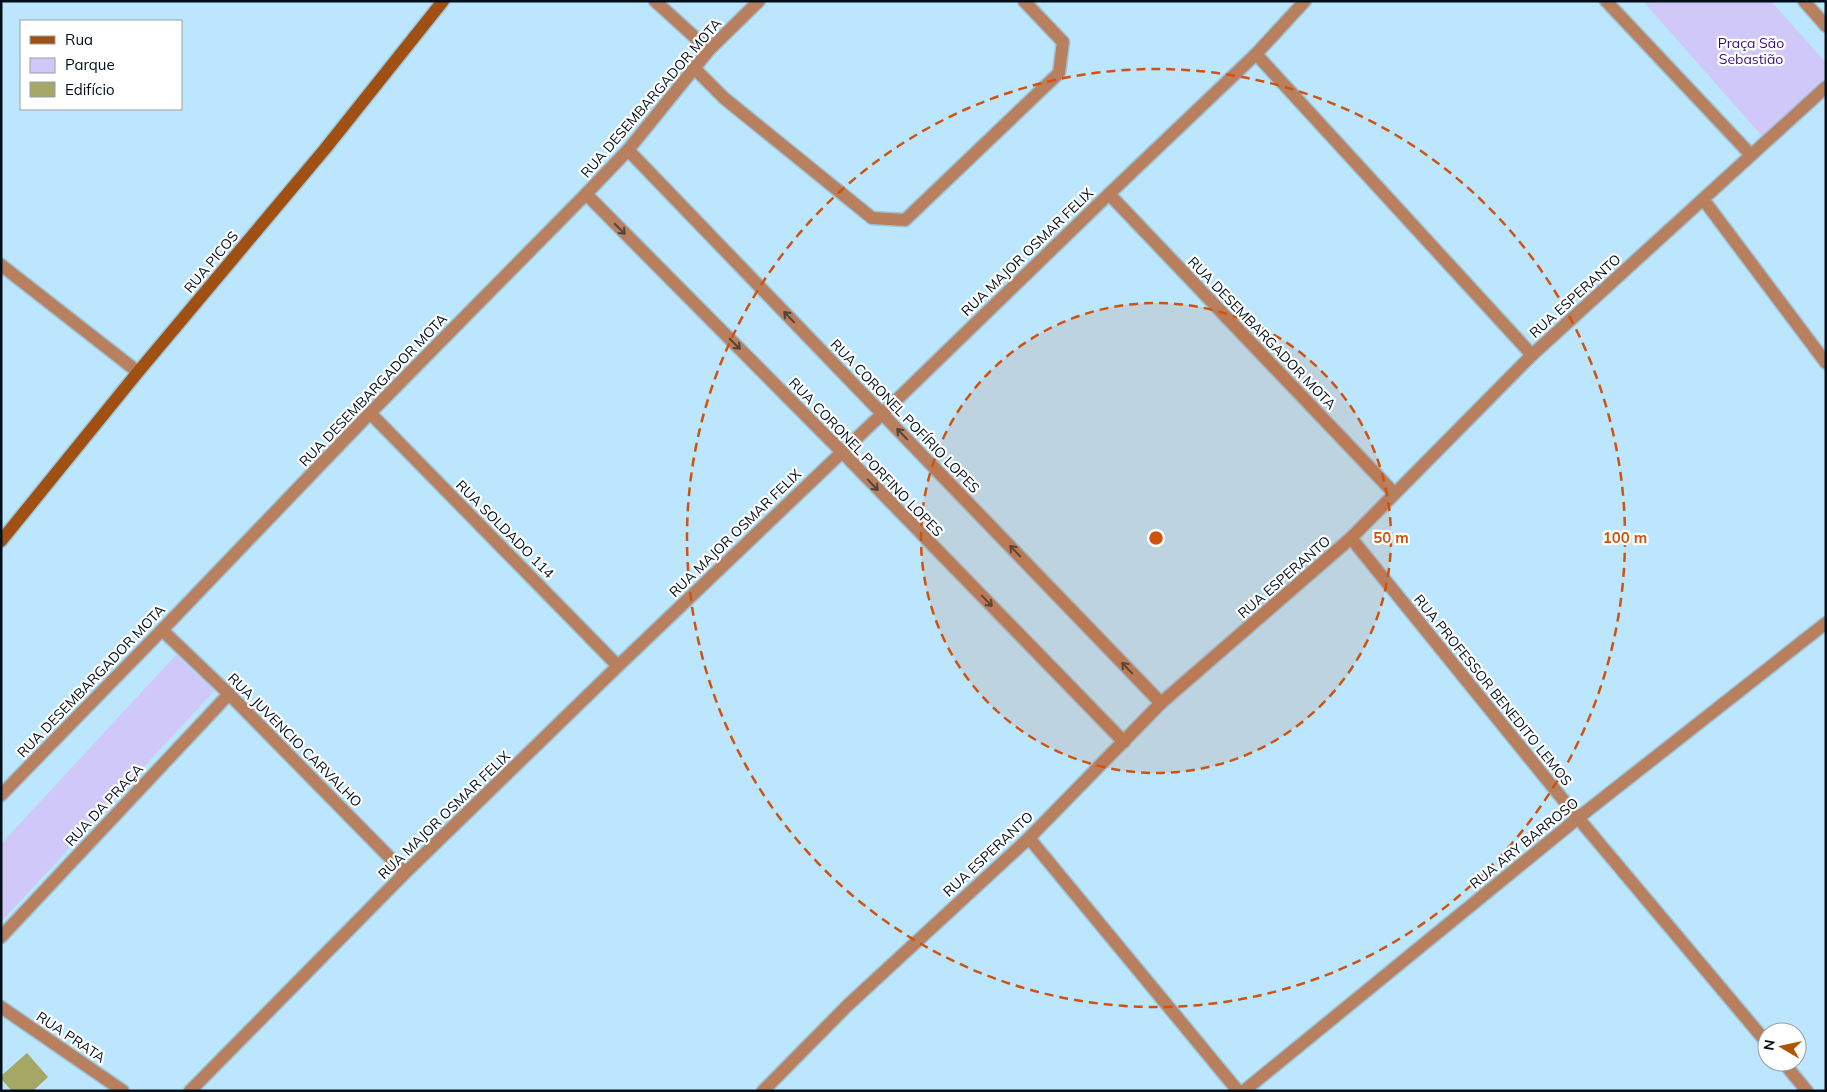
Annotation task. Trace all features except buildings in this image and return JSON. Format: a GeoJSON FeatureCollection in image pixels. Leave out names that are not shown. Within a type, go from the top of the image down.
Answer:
{"type":"FeatureCollection","features":[{"type":"Feature","properties":{"kind":"main road","name":"RUA PICOS"},"geometry":{"type":"LineString","coordinates":[[1,541],[138,372],[325,149],[443,1]]}},
{"type":"Feature","properties":{"kind":"street"},"geometry":{"type":"LineString","coordinates":[[655,1],[709,50]]}},
{"type":"Feature","properties":{"kind":"street","name":"RUA DESEMBARGADOR MOTA"},"geometry":{"type":"LineString","coordinates":[[1,795],[370,413],[586,194],[628,150],[709,50],[760,1]]}},
{"type":"Feature","properties":{"kind":"street"},"geometry":{"type":"LineString","coordinates":[[694,68],[724,98],[872,218],[905,220],[1059,73],[1063,42],[1024,1]]}},
{"type":"Feature","properties":{"kind":"street","name":"RUA MAJOR OSMAR FELIX"},"geometry":{"type":"LineString","coordinates":[[190,1091],[405,873],[1108,194],[1256,54],[1305,1]]}},
{"type":"Feature","properties":{"kind":"street"},"geometry":{"type":"LineString","coordinates":[[1606,1],[1751,156]]}},
{"type":"Feature","properties":{"kind":"street"},"geometry":{"type":"LineString","coordinates":[[1804,1],[1826,26]]}},
{"type":"Feature","properties":{"kind":"street"},"geometry":{"type":"LineString","coordinates":[[1256,54],[1532,355]]}},
{"type":"Feature","properties":{"kind":"street","name":"RUA ESPERANTO"},"geometry":{"type":"LineString","coordinates":[[763,1091],[848,1005],[1028,838],[1161,703],[1351,538],[1532,355],[1826,87]]}},
{"type":"Feature","properties":{"kind":"street","name":"RUA CORONEL POFÍRIO LOPES"},"geometry":{"type":"LineString","coordinates":[[628,150],[1161,703]]}},
{"type":"Feature","properties":{"kind":"street","name":"RUA CORONEL PORFINO LOPES"},"geometry":{"type":"LineString","coordinates":[[586,194],[842,452],[1124,742]]}},
{"type":"Feature","properties":{"kind":"street","name":"RUA DESEMBARGADOR MOTA"},"geometry":{"type":"LineString","coordinates":[[1108,194],[1394,493]]}},
{"type":"Feature","properties":{"kind":"street"},"geometry":{"type":"LineString","coordinates":[[1702,199],[1826,363]]}},
{"type":"Feature","properties":{"kind":"street"},"geometry":{"type":"LineString","coordinates":[[1,265],[138,372]]}},
{"type":"Feature","properties":{"kind":"street","name":"RUA SOLDADO 114"},"geometry":{"type":"LineString","coordinates":[[370,413],[618,666]]}},
{"type":"Feature","properties":{"kind":"street","name":"RUA PROFESSOR BENEDITO LEMOS"},"geometry":{"type":"LineString","coordinates":[[1351,538],[1578,818],[1757,1031]]}},
{"type":"Feature","properties":{"kind":"street","name":"RUA ARY BARROSO"},"geometry":{"type":"LineString","coordinates":[[1244,1091],[1578,818],[1826,623]]}},
{"type":"Feature","properties":{"kind":"street","name":"RUA JUVENCIO CARVALHO"},"geometry":{"type":"LineString","coordinates":[[162,630],[229,694],[405,873]]}},
{"type":"Feature","properties":{"kind":"street","name":"RUA DA PRAÇA"},"geometry":{"type":"LineString","coordinates":[[1,937],[229,694]]}},
{"type":"Feature","properties":{"kind":"street"},"geometry":{"type":"LineString","coordinates":[[1028,838],[1238,1091]]}},
{"type":"Feature","properties":{"kind":"street","name":"RUA PRATA"},"geometry":{"type":"LineString","coordinates":[[1,1007],[123,1091]]}},
{"type":"Feature","properties":{"kind":"street"},"geometry":{"type":"LineString","coordinates":[[1791,1072],[1807,1091]]}},
{"type":"Feature","properties":{"kind":"green space","name":"Praça São Sebastião"},"geometry":{"type":"Polygon","coordinates":[[[1643,1],[1771,1],[1826,63],[1826,79],[1762,136],[1643,1]]]}},
{"type":"Feature","properties":{"kind":"green space"},"geometry":{"type":"Polygon","coordinates":[[[176,655],[214,691],[1,922],[1,844],[176,655]]]}}]}
